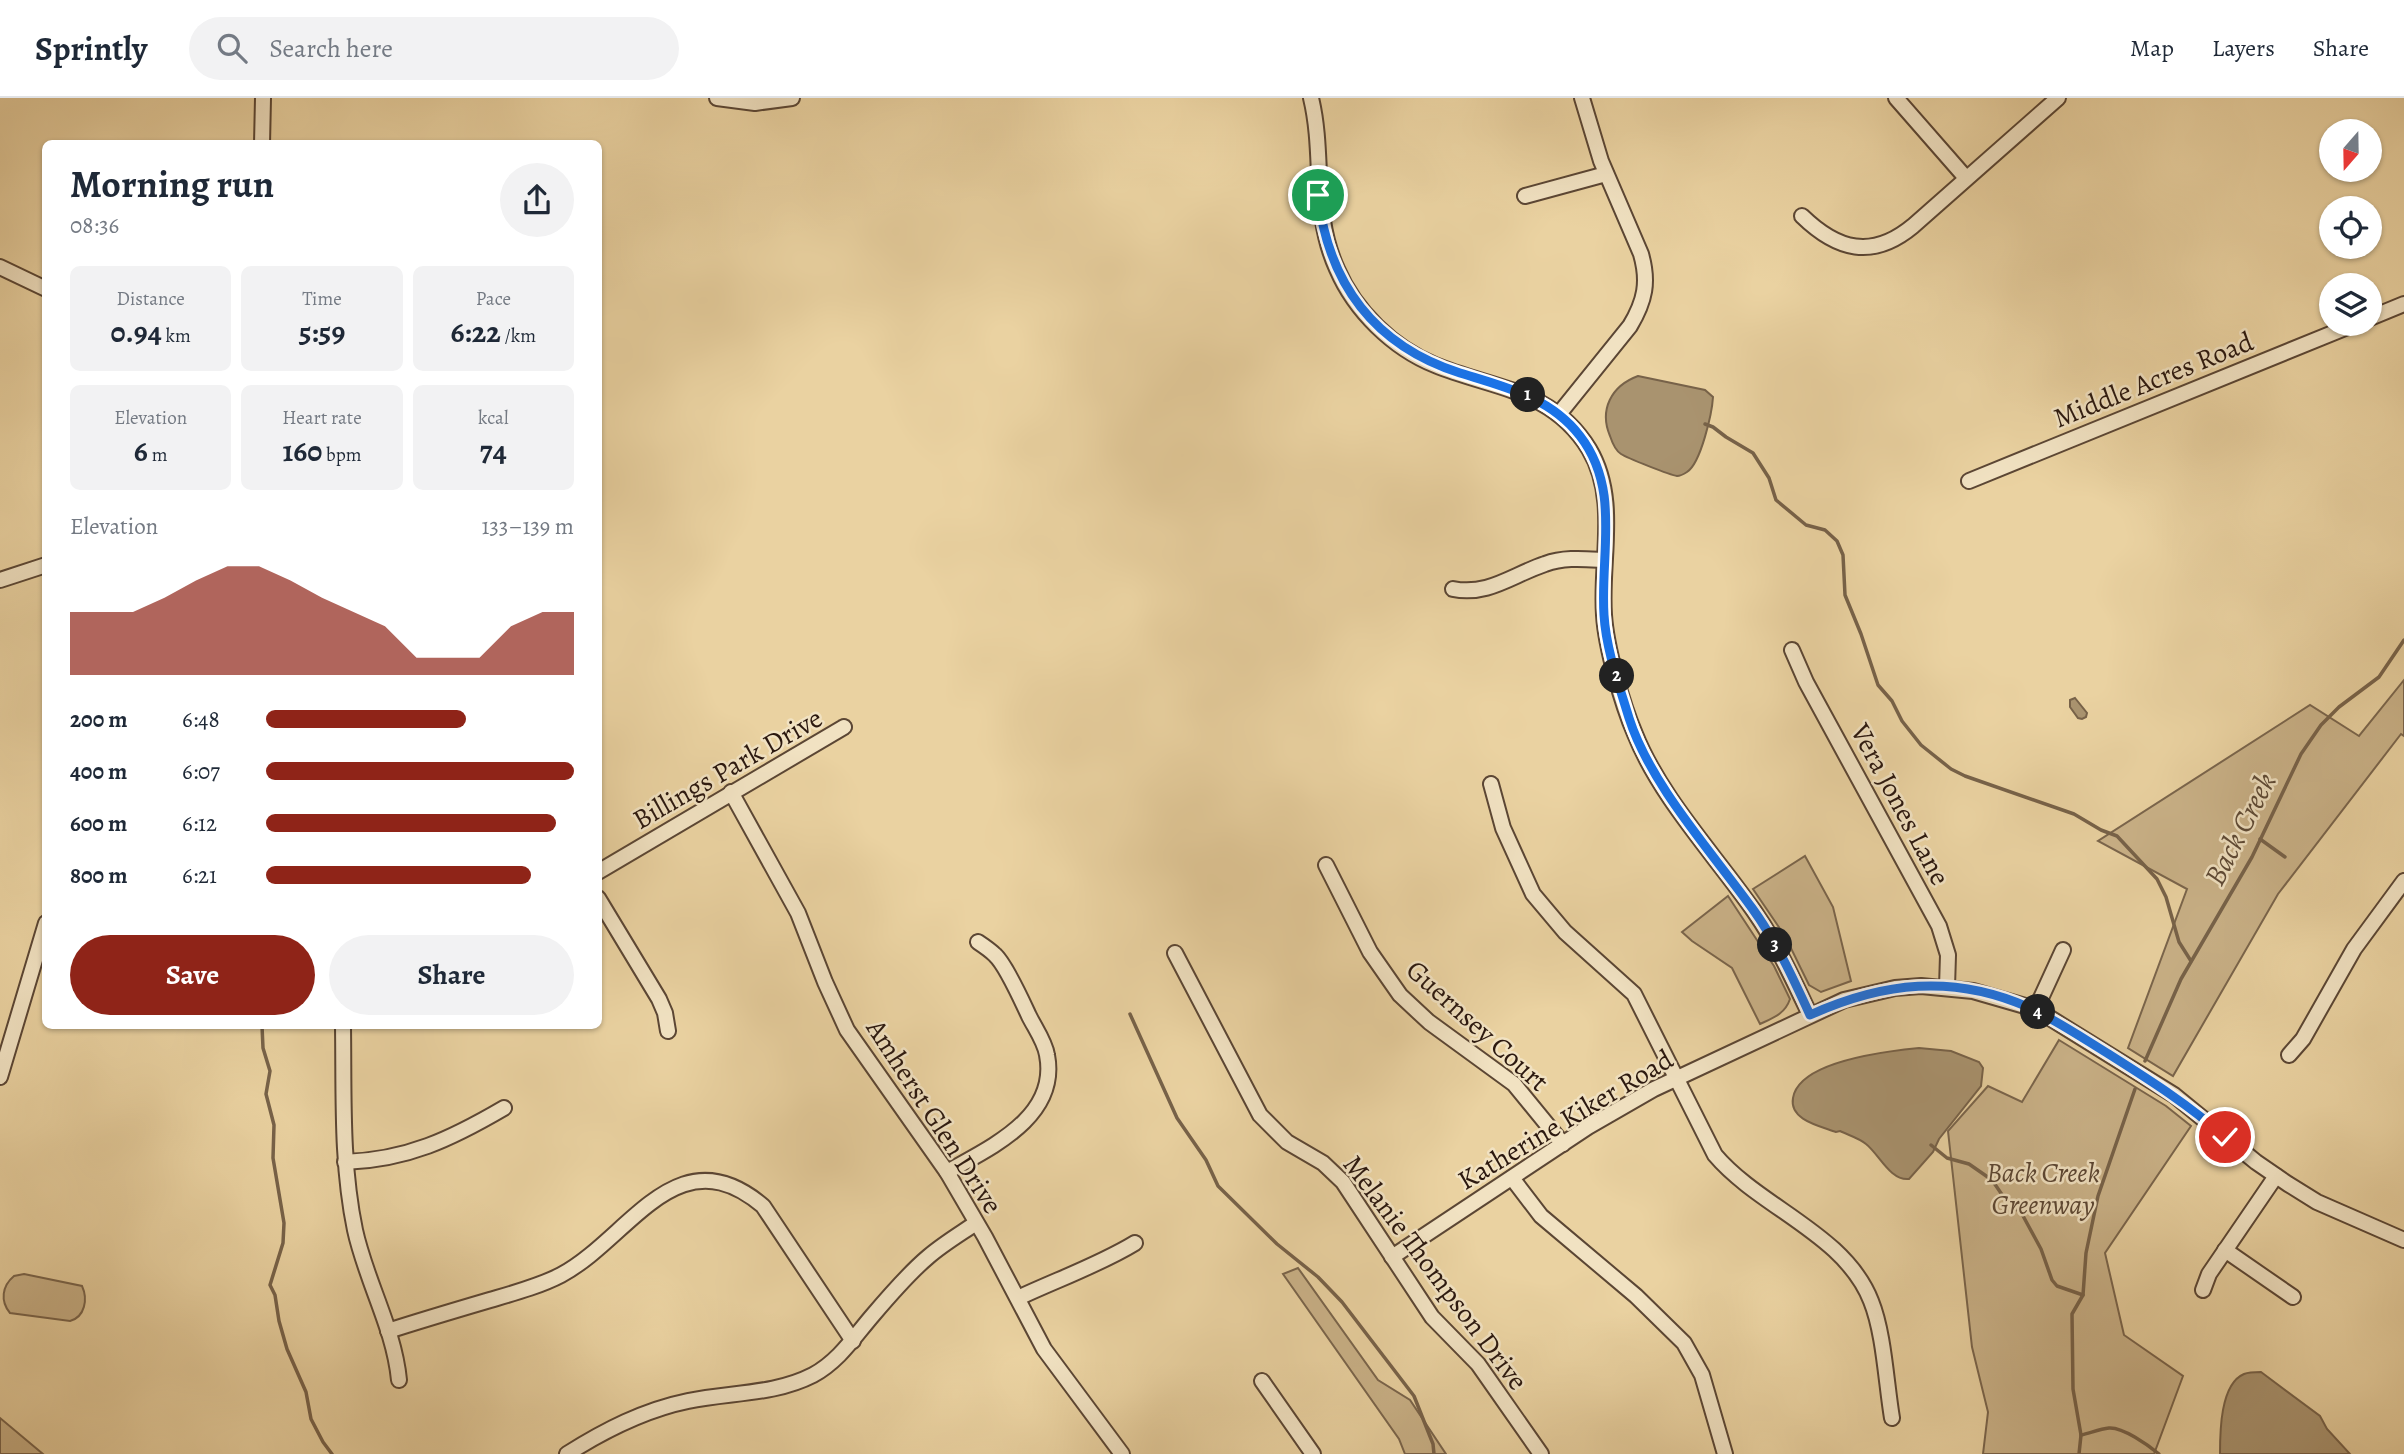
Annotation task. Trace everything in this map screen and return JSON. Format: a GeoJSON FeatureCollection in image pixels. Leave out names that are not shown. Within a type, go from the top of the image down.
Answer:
{"type":"FeatureCollection","features":[{"type":"Feature","properties":{"kind":"street"},"geometry":{"type":"LineString","coordinates":[[262,140],[263,98]]}},
{"type":"Feature","properties":{"kind":"street"},"geometry":{"type":"LineString","coordinates":[[717,98],[755,103],[792,98]]}},
{"type":"Feature","properties":{"kind":"street"},"geometry":{"type":"LineString","coordinates":[[1311,98],[1315,114],[1318,195],[1325,236],[1337,270],[1354,300],[1389,337],[1419,357],[1446,369],[1523,393],[1559,414],[1583,440],[1600,474],[1606,511],[1604,617],[1608,643],[1631,724],[1658,780],[1764,926],[1784,960],[1810,1015]]}},
{"type":"Feature","properties":{"kind":"street"},"geometry":{"type":"LineString","coordinates":[[1559,414],[1630,326],[1644,298],[1646,276],[1641,254],[1606,174],[1583,98]]}},
{"type":"Feature","properties":{"kind":"street"},"geometry":{"type":"LineString","coordinates":[[1896,98],[1966,178]]}},
{"type":"Feature","properties":{"kind":"street"},"geometry":{"type":"LineString","coordinates":[[1802,216],[1833,241],[1855,248],[1889,242],[1904,233],[2058,98]]}},
{"type":"Feature","properties":{"kind":"street"},"geometry":{"type":"LineString","coordinates":[[1525,196],[1606,174]]}},
{"type":"Feature","properties":{"kind":"street"},"geometry":{"type":"LineString","coordinates":[[0,267],[42,287]]}},
{"type":"Feature","properties":{"kind":"street"},"geometry":{"type":"LineString","coordinates":[[2382,313],[2404,304]]}},
{"type":"Feature","properties":{"kind":"street","name":"Middle Acres Road"},"geometry":{"type":"LineString","coordinates":[[1969,481],[2325,336]]}},
{"type":"Feature","properties":{"kind":"street"},"geometry":{"type":"LineString","coordinates":[[1453,589],[1467,592],[1484,590],[1561,559],[1604,560]]}},
{"type":"Feature","properties":{"kind":"street"},"geometry":{"type":"LineString","coordinates":[[0,580],[42,566]]}},
{"type":"Feature","properties":{"kind":"street","name":"Vera Jones Lane"},"geometry":{"type":"LineString","coordinates":[[1792,650],[1806,682],[1939,926],[1948,955],[1947,987]]}},
{"type":"Feature","properties":{"kind":"street","name":"Billings Park Drive"},"geometry":{"type":"LineString","coordinates":[[602,870],[844,727]]}},
{"type":"Feature","properties":{"kind":"street"},"geometry":{"type":"LineString","coordinates":[[1491,784],[1503,828],[1533,894],[1565,932],[1634,994],[1677,1077],[1705,1140],[1726,1168],[1839,1254],[1863,1284],[1877,1324],[1892,1418]]}},
{"type":"Feature","properties":{"kind":"street","name":"Amherst Glen Drive"},"geometry":{"type":"LineString","coordinates":[[731,792],[798,913],[825,982],[848,1030],[947,1172],[1044,1349],[1122,1454]]}},
{"type":"Feature","properties":{"kind":"street","name":"Guernsey Court"},"geometry":{"type":"LineString","coordinates":[[1325,866],[1370,952],[1400,995],[1429,1022],[1514,1084],[1563,1144]]}},
{"type":"Feature","properties":{"kind":"street"},"geometry":{"type":"LineString","coordinates":[[2289,1055],[2303,1039],[2354,949],[2404,881]]}},
{"type":"Feature","properties":{"kind":"street"},"geometry":{"type":"LineString","coordinates":[[602,905],[659,999],[668,1031]]}},
{"type":"Feature","properties":{"kind":"street"},"geometry":{"type":"LineString","coordinates":[[0,1077],[3,1055],[17,1020],[42,936]]}},
{"type":"Feature","properties":{"kind":"street"},"geometry":{"type":"LineString","coordinates":[[947,1172],[982,1153],[1028,1120],[1040,1103],[1048,1079],[1047,1053],[1024,1005],[997,956],[978,942]]}},
{"type":"Feature","properties":{"kind":"street"},"geometry":{"type":"LineString","coordinates":[[2035,1011],[2063,950]]}},
{"type":"Feature","properties":{"kind":"street","name":"Melanie Thompson Drive"},"geometry":{"type":"LineString","coordinates":[[1175,953],[1260,1115],[1287,1142],[1332,1171],[1343,1182],[1432,1317],[1493,1382],[1541,1454]]}},
{"type":"Feature","properties":{"kind":"street"},"geometry":{"type":"LineString","coordinates":[[17,1020],[30,1003],[42,967]]}},
{"type":"Feature","properties":{"kind":"street","name":"Katherine Kiker Road"},"geometry":{"type":"LineString","coordinates":[[1392,1257],[1611,1113],[1677,1077],[1844,1000],[1867,993],[1921,986],[1947,987],[2000,997],[2035,1011],[2174,1095],[2276,1176],[2318,1202],[2404,1240]]}},
{"type":"Feature","properties":{"kind":"street"},"geometry":{"type":"LineString","coordinates":[[343,1029],[345,1161],[355,1231],[397,1356],[399,1380]]}},
{"type":"Feature","properties":{"kind":"street"},"geometry":{"type":"LineString","coordinates":[[345,1161],[379,1160],[408,1154],[437,1143],[504,1108]]}},
{"type":"Feature","properties":{"kind":"street"},"geometry":{"type":"LineString","coordinates":[[2203,1290],[2225,1250],[2276,1176]]}},
{"type":"Feature","properties":{"kind":"street"},"geometry":{"type":"LineString","coordinates":[[1512,1178],[1541,1216],[1636,1296],[1684,1343],[1702,1375],[1725,1454]]}},
{"type":"Feature","properties":{"kind":"street"},"geometry":{"type":"LineString","coordinates":[[388,1331],[561,1275],[608,1242],[663,1192],[691,1181],[722,1181],[745,1190],[763,1206],[853,1341]]}},
{"type":"Feature","properties":{"kind":"street"},"geometry":{"type":"LineString","coordinates":[[567,1454],[623,1422],[659,1408],[691,1400],[741,1395],[790,1385],[816,1374],[853,1341],[873,1315],[928,1257],[976,1223]]}},
{"type":"Feature","properties":{"kind":"street"},"geometry":{"type":"LineString","coordinates":[[1018,1298],[1115,1255],[1135,1243]]}},
{"type":"Feature","properties":{"kind":"street"},"geometry":{"type":"LineString","coordinates":[[2225,1250],[2293,1297]]}},
{"type":"Feature","properties":{"kind":"street"},"geometry":{"type":"LineString","coordinates":[[1262,1381],[1313,1454]]}},
{"type":"Feature","properties":{"kind":"green space"},"geometry":{"type":"Polygon","coordinates":[[[2404,680],[2404,736],[2401,734],[2278,894],[2173,1076],[2128,1048],[2187,889],[2098,841],[2310,705],[2359,736],[2404,680]]]}},
{"type":"Feature","properties":{"kind":"green space"},"geometry":{"type":"Polygon","coordinates":[[[1805,856],[1833,907],[1851,981],[1821,992],[1809,985],[1785,936],[1753,889],[1805,856]]]}},
{"type":"Feature","properties":{"kind":"green space"},"geometry":{"type":"Polygon","coordinates":[[[1728,896],[1774,966],[1790,999],[1782,1012],[1760,1024],[1732,968],[1682,932],[1728,896]]]}},
{"type":"Feature","properties":{"kind":"green space","name":"Back Creek Greenway"},"geometry":{"type":"Polygon","coordinates":[[[2059,1040],[2166,1106],[2191,1126],[2105,1253],[2124,1335],[2183,1376],[2154,1454],[1983,1454],[1988,1412],[1972,1347],[1948,1131],[1988,1086],[2022,1102],[2059,1040]]]}},
{"type":"Feature","properties":{"kind":"green space"},"geometry":{"type":"Polygon","coordinates":[[[1298,1268],[1378,1380],[1410,1400],[1446,1454],[1405,1454],[1399,1439],[1283,1274],[1298,1268]]]}},
{"type":"Feature","properties":{"kind":"green space"},"geometry":{"type":"Polygon","coordinates":[[[24,1274],[82,1286],[85,1302],[82,1312],[70,1321],[10,1313],[5,1304],[5,1289],[14,1276],[24,1274]]]}},
{"type":"Feature","properties":{"kind":"green space"},"geometry":{"type":"Polygon","coordinates":[[[0,1418],[43,1454],[0,1454],[0,1418]]]}},
{"type":"Feature","properties":{"kind":"shaded area"},"geometry":{"type":"Polygon","coordinates":[[[1638,376],[1705,390],[1713,397],[1701,449],[1692,467],[1682,475],[1673,475],[1625,456],[1617,451],[1612,441],[1606,417],[1610,400],[1621,386],[1638,376]]]}},
{"type":"Feature","properties":{"kind":"shaded area"},"geometry":{"type":"Polygon","coordinates":[[[2075,698],[2087,713],[2082,719],[2078,718],[2070,707],[2070,700],[2075,698]]]}},
{"type":"Feature","properties":{"kind":"shaded area"},"geometry":{"type":"Polygon","coordinates":[[[1919,1048],[1951,1051],[1979,1062],[1983,1068],[1981,1086],[1939,1139],[1933,1152],[1909,1179],[1896,1176],[1871,1148],[1860,1140],[1807,1121],[1793,1106],[1793,1098],[1799,1085],[1811,1075],[1828,1067],[1868,1055],[1919,1048]]]}},
{"type":"Feature","properties":{"kind":"shaded area"},"geometry":{"type":"Polygon","coordinates":[[[2261,1372],[2320,1416],[2327,1429],[2350,1454],[2220,1454],[2223,1410],[2230,1388],[2236,1379],[2244,1374],[2261,1372]]]}},
{"type":"Feature","properties":{"kind":"waterway"},"geometry":{"type":"LineString","coordinates":[[1705,424],[1753,453],[1769,478],[1776,500],[1806,525],[1825,530],[1837,541],[1843,555],[1845,595],[1878,685],[1921,745],[1951,769],[1965,776],[2074,814],[2117,836],[2157,879],[2166,897],[2179,942],[2191,961]]}},
{"type":"Feature","properties":{"kind":"waterway","name":"Back Creek"},"geometry":{"type":"LineString","coordinates":[[2145,1061],[2181,979],[2252,857],[2301,754],[2321,725],[2339,707],[2379,677],[2404,640]]}},
{"type":"Feature","properties":{"kind":"waterway"},"geometry":{"type":"LineString","coordinates":[[2260,839],[2285,857]]}},
{"type":"Feature","properties":{"kind":"waterway"},"geometry":{"type":"LineString","coordinates":[[1130,1014],[1177,1118],[1206,1160],[1218,1186],[1342,1302],[1414,1396],[1433,1444],[1434,1454]]}},
{"type":"Feature","properties":{"kind":"waterway"},"geometry":{"type":"LineString","coordinates":[[262,1029],[263,1048],[270,1071],[266,1094],[274,1125],[273,1158],[284,1223],[283,1243],[270,1285],[275,1295],[287,1349],[306,1392],[311,1419],[332,1454]]}},
{"type":"Feature","properties":{"kind":"waterway","name":"Back Creek"},"geometry":{"type":"LineString","coordinates":[[2079,1454],[2081,1435],[2073,1389],[2072,1314],[2083,1295],[2086,1253],[2098,1196],[2135,1089]]}},
{"type":"Feature","properties":{"kind":"waterway"},"geometry":{"type":"LineString","coordinates":[[1931,1145],[1947,1158],[1969,1164],[1992,1180],[2005,1199],[2022,1214],[2041,1249],[2052,1280],[2057,1286],[2083,1295]]}},
{"type":"Feature","properties":{"kind":"waterway"},"geometry":{"type":"LineString","coordinates":[[2081,1435],[2115,1428],[2135,1437],[2159,1454]]}},
{"type":"Feature","properties":{"kind":"route"},"geometry":{"type":"LineString","coordinates":[[1318,195],[1329,251],[1342,281],[1354,300],[1379,328],[1409,351],[1435,365],[1513,389],[1541,402],[1565,419],[1589,449],[1605,493],[1605,630],[1634,732],[1658,780],[1764,926],[1784,960],[1810,1015],[1844,1000],[1895,988],[1947,987],[2000,997],[2050,1018],[2143,1075],[2197,1112],[2225,1137]]}}]}
